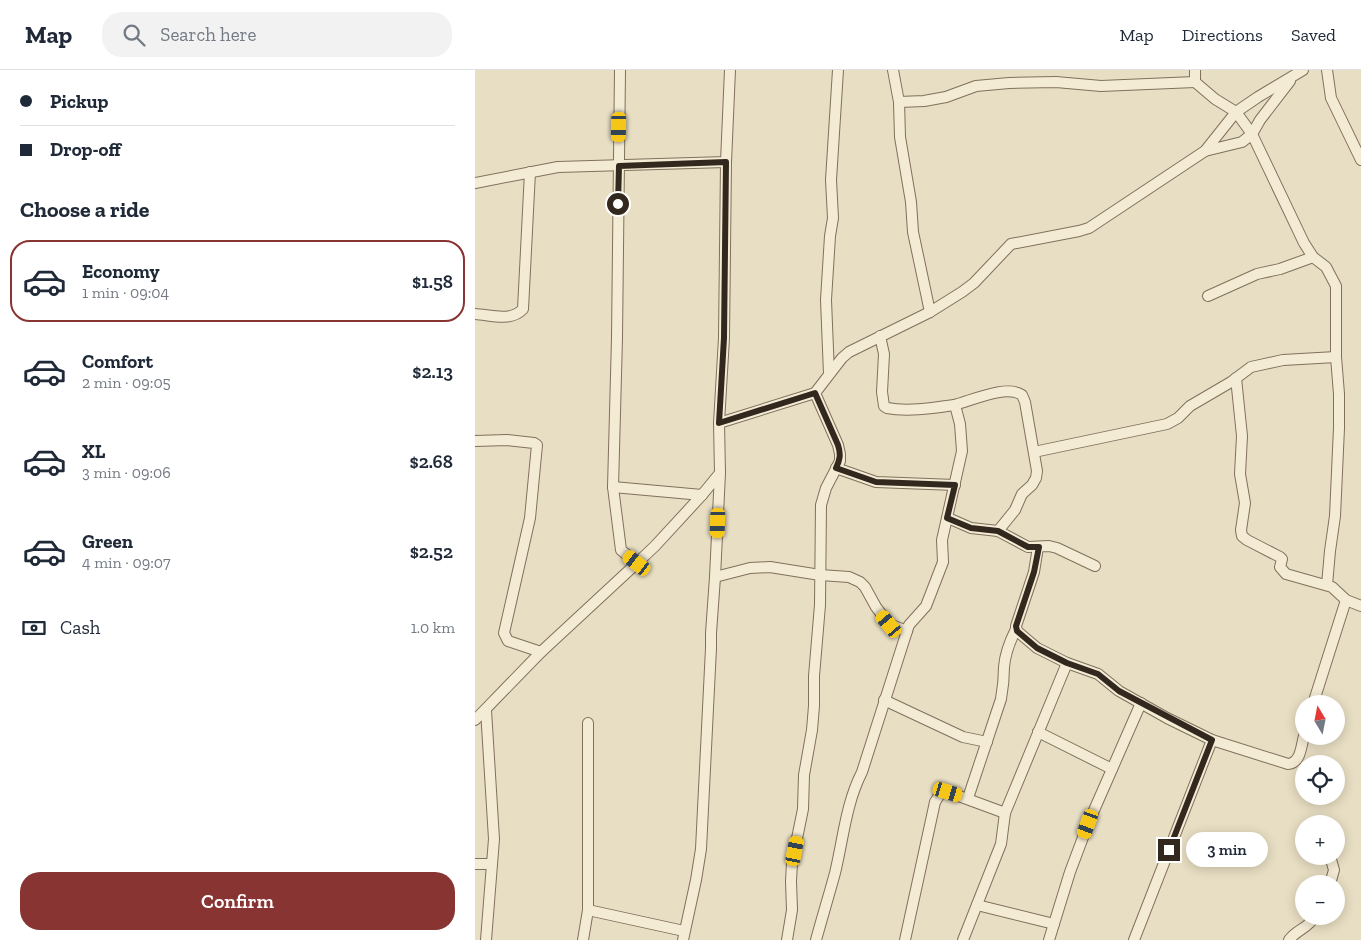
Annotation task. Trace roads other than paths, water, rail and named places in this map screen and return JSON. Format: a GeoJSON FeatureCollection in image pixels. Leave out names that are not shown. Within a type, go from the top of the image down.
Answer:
{"type":"FeatureCollection","features":[{"type":"Feature","properties":{"kind":"street"},"geometry":{"type":"LineString","coordinates":[[620,70],[613,487],[621,550],[637,563]]}},
{"type":"Feature","properties":{"kind":"street"},"geometry":{"type":"LineString","coordinates":[[588,910],[684,936],[696,880],[701,849],[720,473],[719,423],[724,338],[726,162],[730,70]]}},
{"type":"Feature","properties":{"kind":"street"},"geometry":{"type":"LineString","coordinates":[[829,374],[826,300],[833,218],[831,180],[838,70]]}},
{"type":"Feature","properties":{"kind":"street"},"geometry":{"type":"LineString","coordinates":[[893,70],[899,102],[900,137],[911,202],[914,238],[930,312]]}},
{"type":"Feature","properties":{"kind":"street"},"geometry":{"type":"LineString","coordinates":[[1195,70],[1195,82]]}},
{"type":"Feature","properties":{"kind":"street"},"geometry":{"type":"LineString","coordinates":[[719,423],[815,393],[849,352],[930,312],[969,287],[1011,244],[1089,228],[1205,151],[1236,112],[1303,70]]}},
{"type":"Feature","properties":{"kind":"street"},"geometry":{"type":"LineString","coordinates":[[1327,70],[1331,98],[1361,160]]}},
{"type":"Feature","properties":{"kind":"street"},"geometry":{"type":"LineString","coordinates":[[1205,151],[1242,142],[1252,134],[1260,120],[1293,77]]}},
{"type":"Feature","properties":{"kind":"street"},"geometry":{"type":"LineString","coordinates":[[899,102],[924,101],[946,97],[977,86],[1009,83],[1056,82],[1101,86],[1195,82],[1215,99],[1236,112],[1252,134],[1304,243],[1313,257],[1326,267],[1336,286],[1336,357],[1339,394],[1337,478],[1335,516],[1327,585]]}},
{"type":"Feature","properties":{"kind":"street"},"geometry":{"type":"LineString","coordinates":[[475,183],[558,167],[726,162]]}},
{"type":"Feature","properties":{"kind":"street"},"geometry":{"type":"LineString","coordinates":[[475,314],[509,317],[518,315],[523,309],[530,172]]}},
{"type":"Feature","properties":{"kind":"street"},"geometry":{"type":"LineString","coordinates":[[1208,296],[1257,274],[1280,269],[1313,257]]}},
{"type":"Feature","properties":{"kind":"street"},"geometry":{"type":"LineString","coordinates":[[880,336],[884,354],[882,392],[884,406],[894,410],[908,409],[955,405],[997,393],[1013,391],[1022,395],[1034,452],[1037,471],[1036,478],[1032,485],[1022,494],[1015,510],[998,531]]}},
{"type":"Feature","properties":{"kind":"street"},"geometry":{"type":"LineString","coordinates":[[1034,452],[1167,424],[1178,418],[1189,406],[1237,378],[1247,369],[1257,365],[1283,360],[1336,357]]}},
{"type":"Feature","properties":{"kind":"street"},"geometry":{"type":"LineString","coordinates":[[1237,378],[1242,436],[1240,474],[1245,503],[1241,530],[1242,536],[1280,557],[1280,567],[1286,574],[1332,587],[1346,600],[1361,606]]}},
{"type":"Feature","properties":{"kind":"street"},"geometry":{"type":"LineString","coordinates":[[787,940],[792,910],[792,863],[803,809],[804,775],[812,730],[814,676],[819,628],[821,505],[826,488],[840,461],[841,454],[815,393]]}},
{"type":"Feature","properties":{"kind":"street"},"geometry":{"type":"LineString","coordinates":[[816,940],[835,873],[856,784],[862,772],[909,625],[926,606],[943,562],[942,540],[960,463],[962,441],[955,405]]}},
{"type":"Feature","properties":{"kind":"street"},"geometry":{"type":"LineString","coordinates":[[475,441],[507,440],[537,444],[530,518],[504,633],[508,641],[541,652]]}},
{"type":"Feature","properties":{"kind":"street"},"geometry":{"type":"LineString","coordinates":[[836,468],[876,482],[955,485]]}},
{"type":"Feature","properties":{"kind":"street"},"geometry":{"type":"LineString","coordinates":[[486,940],[494,831],[479,715],[541,652],[655,546],[720,473]]}},
{"type":"Feature","properties":{"kind":"street"},"geometry":{"type":"LineString","coordinates":[[613,487],[702,495]]}},
{"type":"Feature","properties":{"kind":"street"},"geometry":{"type":"LineString","coordinates":[[947,518],[971,528],[998,531],[1028,547],[1049,546],[1057,548],[1095,566]]}},
{"type":"Feature","properties":{"kind":"street"},"geometry":{"type":"LineString","coordinates":[[968,798],[1001,699],[1005,682],[1004,665],[1009,644],[1034,572],[1039,547]]}},
{"type":"Feature","properties":{"kind":"street"},"geometry":{"type":"LineString","coordinates":[[715,577],[750,568],[770,567],[820,575],[842,575],[860,582],[876,608],[889,624],[907,631]]}},
{"type":"Feature","properties":{"kind":"street"},"geometry":{"type":"LineString","coordinates":[[1316,695],[1346,600]]}},
{"type":"Feature","properties":{"kind":"street"},"geometry":{"type":"LineString","coordinates":[[1016,628],[1037,648],[1067,663],[1098,674],[1112,686],[1141,703],[1212,740],[1288,764],[1293,764],[1298,760],[1302,745]]}},
{"type":"Feature","properties":{"kind":"street"},"geometry":{"type":"LineString","coordinates":[[963,940],[1001,844],[1005,813],[1067,663]]}},
{"type":"Feature","properties":{"kind":"street"},"geometry":{"type":"LineString","coordinates":[[884,700],[963,737],[987,742]]}},
{"type":"Feature","properties":{"kind":"street"},"geometry":{"type":"LineString","coordinates":[[1049,940],[1088,824],[1141,703]]}},
{"type":"Feature","properties":{"kind":"street"},"geometry":{"type":"LineString","coordinates":[[583,940],[588,910],[588,723]]}},
{"type":"Feature","properties":{"kind":"street"},"geometry":{"type":"LineString","coordinates":[[1039,732],[1112,770]]}},
{"type":"Feature","properties":{"kind":"street"},"geometry":{"type":"LineString","coordinates":[[1134,940],[1212,740]]}},
{"type":"Feature","properties":{"kind":"street"},"geometry":{"type":"LineString","coordinates":[[905,940],[935,802],[940,794],[948,792],[1005,813]]}},
{"type":"Feature","properties":{"kind":"street"},"geometry":{"type":"LineString","coordinates":[[475,864],[492,864]]}},
{"type":"Feature","properties":{"kind":"street"},"geometry":{"type":"LineString","coordinates":[[977,905],[1054,924]]}},
{"type":"Feature","properties":{"kind":"street"},"geometry":{"type":"LineString","coordinates":[[1289,940],[1308,925]]}}]}
